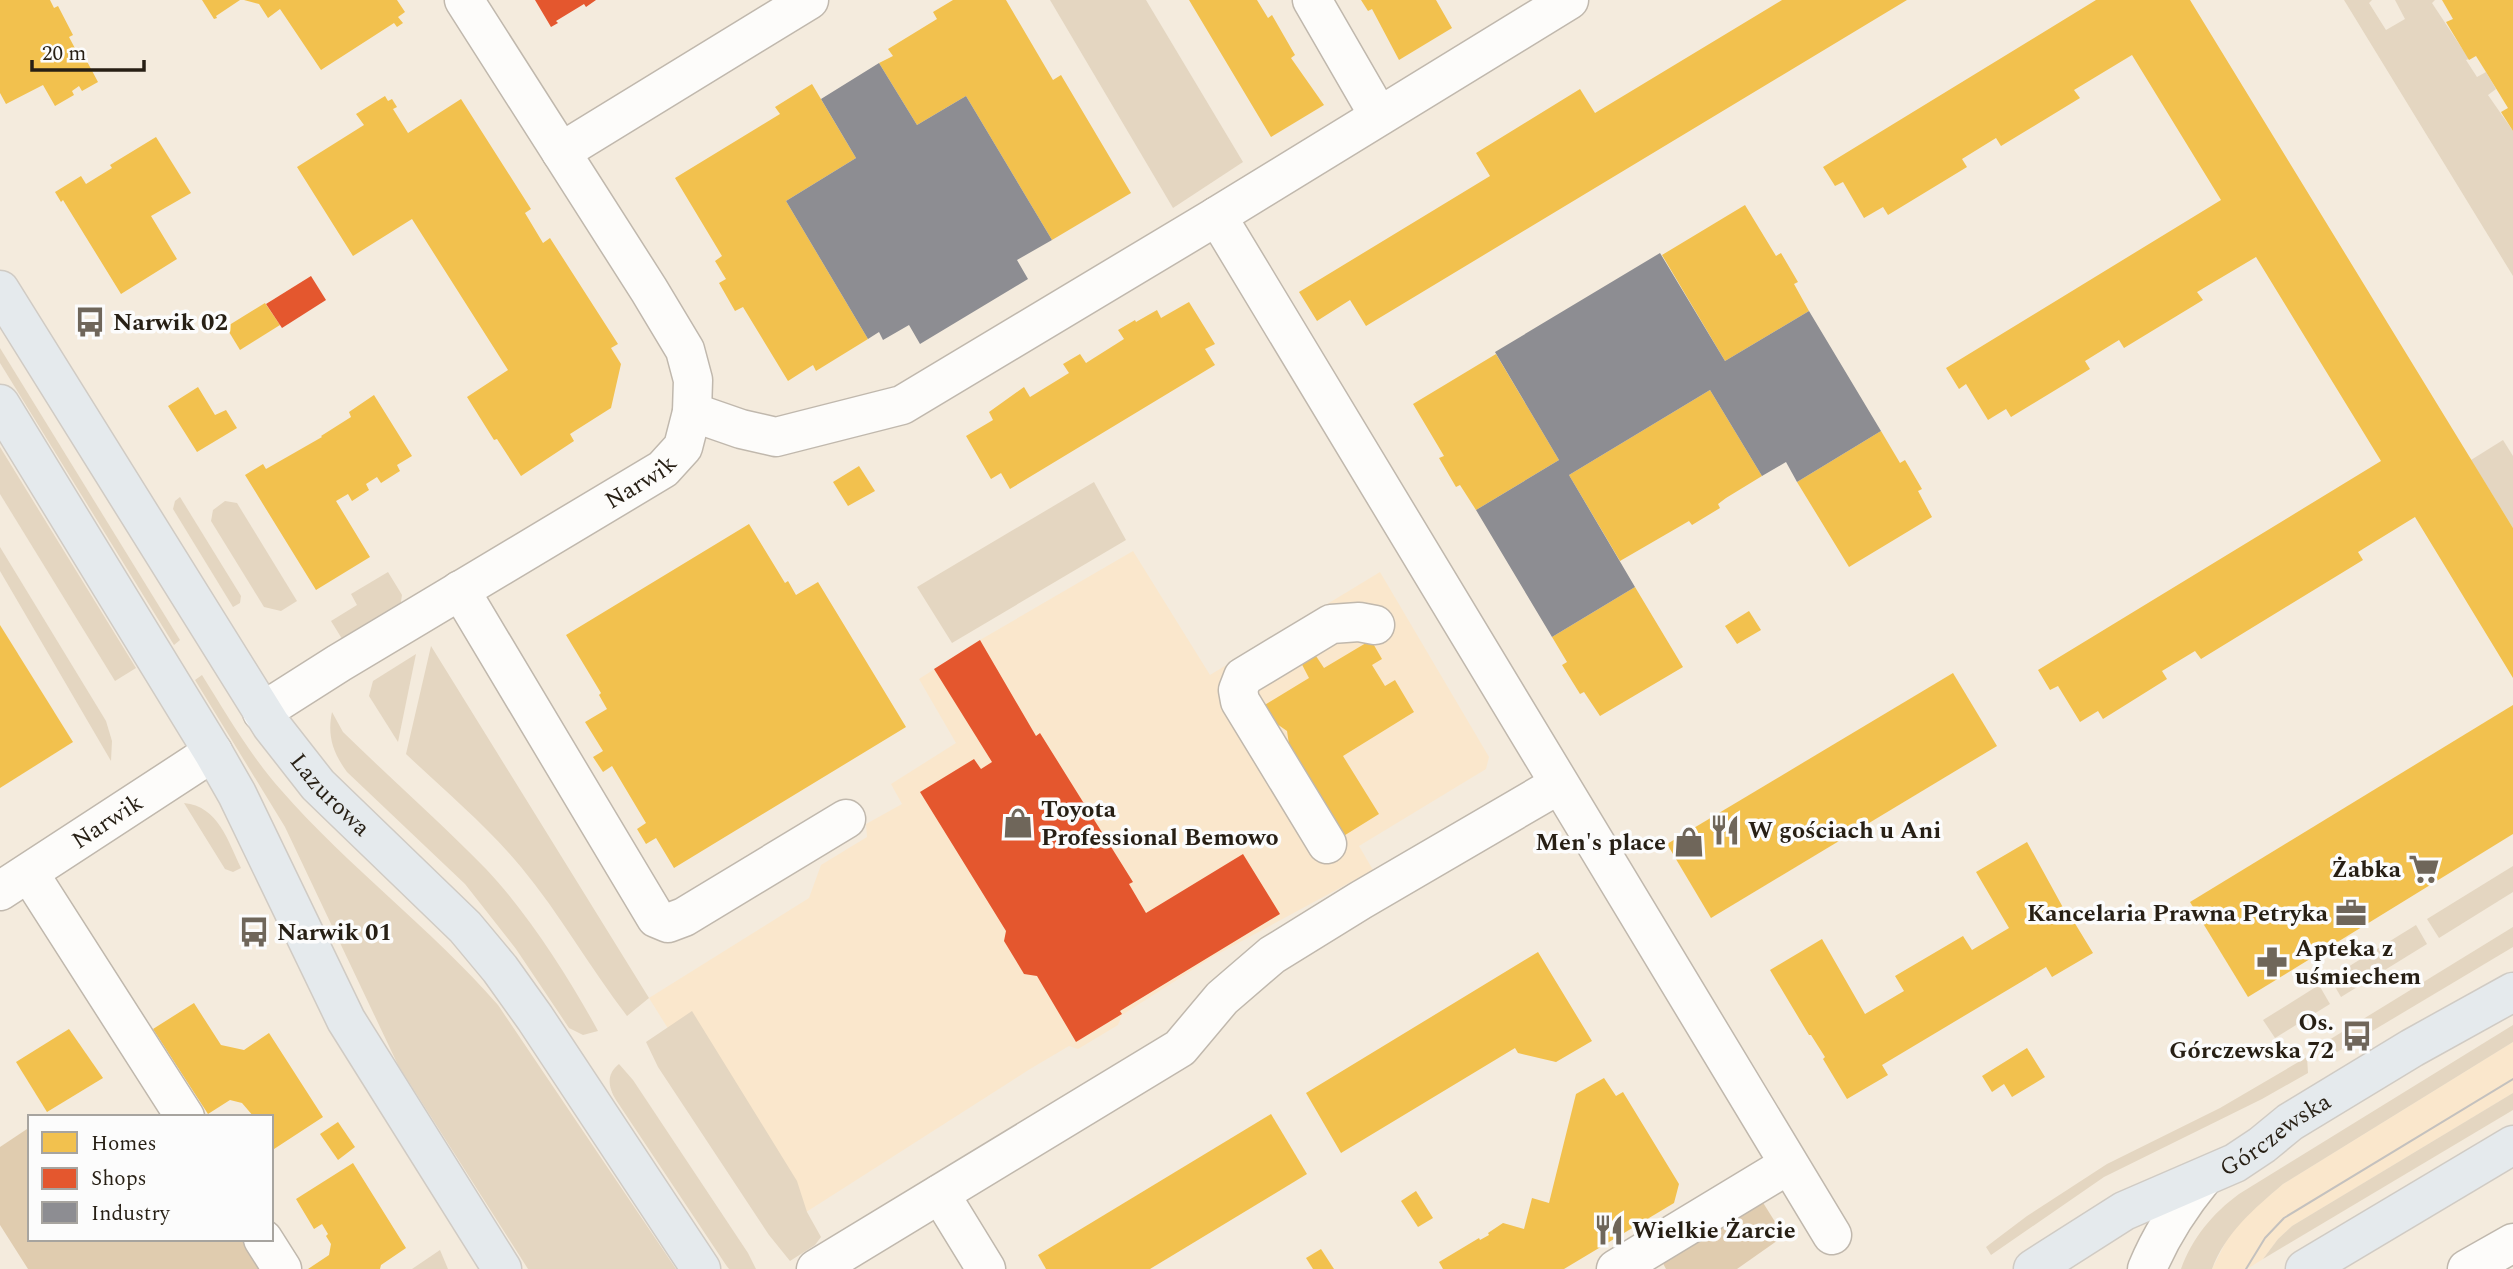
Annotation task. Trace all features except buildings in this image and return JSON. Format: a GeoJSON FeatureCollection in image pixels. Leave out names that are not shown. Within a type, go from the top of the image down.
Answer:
{"type":"FeatureCollection","features":[{"type":"Feature","properties":{"kind":"main road","name":"Lazurowa"},"geometry":{"type":"LineString","coordinates":[[0,290],[262,712],[292,755],[343,812],[465,928],[500,969],[701,1269]]}},
{"type":"Feature","properties":{"kind":"main road"},"geometry":{"type":"LineString","coordinates":[[0,404],[214,752],[346,1020],[502,1269]]}},
{"type":"Feature","properties":{"kind":"main road","name":"Górczewska"},"geometry":{"type":"LineString","coordinates":[[2033,1269],[2114,1216],[2235,1163],[2290,1122],[2412,1048],[2511,994]]}},
{"type":"Feature","properties":{"kind":"main road"},"geometry":{"type":"LineString","coordinates":[[2305,1269],[2513,1145]]}},
{"type":"Feature","properties":{"kind":"street","name":"Narwik"},"geometry":{"type":"LineString","coordinates":[[262,712],[460,590],[663,470],[683,447],[692,412],[693,380],[685,350],[464,0]]}},
{"type":"Feature","properties":{"kind":"street"},"geometry":{"type":"LineString","coordinates":[[561,152],[809,0]]}},
{"type":"Feature","properties":{"kind":"street"},"geometry":{"type":"LineString","coordinates":[[1312,0],[1380,116]]}},
{"type":"Feature","properties":{"kind":"street"},"geometry":{"type":"LineString","coordinates":[[692,412],[741,429],[776,437],[902,405],[1569,0]]}},
{"type":"Feature","properties":{"kind":"street"},"geometry":{"type":"LineString","coordinates":[[1217,216],[1832,1235]]}},
{"type":"Feature","properties":{"kind":"street"},"geometry":{"type":"LineString","coordinates":[[460,590],[656,918],[668,923],[684,917],[846,819]]}},
{"type":"Feature","properties":{"kind":"street"},"geometry":{"type":"LineString","coordinates":[[1327,844],[1240,701],[1239,684],[1243,677],[1331,624],[1359,622],[1375,625]]}},
{"type":"Feature","properties":{"kind":"street","name":"Narwik"},"geometry":{"type":"LineString","coordinates":[[15,882],[214,752]]}},
{"type":"Feature","properties":{"kind":"street"},"geometry":{"type":"LineString","coordinates":[[816,1269],[1180,1048],[1222,998],[1272,955],[1558,785]]}},
{"type":"Feature","properties":{"kind":"street"},"geometry":{"type":"LineString","coordinates":[[15,882],[184,1115]]}},
{"type":"Feature","properties":{"kind":"street"},"geometry":{"type":"LineString","coordinates":[[1616,1269],[1788,1165]]}},
{"type":"Feature","properties":{"kind":"street"},"geometry":{"type":"LineString","coordinates":[[2147,1269],[2165,1230],[2203,1178]]}},
{"type":"Feature","properties":{"kind":"street"},"geometry":{"type":"LineString","coordinates":[[940,1194],[986,1269]]}},
{"type":"Feature","properties":{"kind":"street"},"geometry":{"type":"LineString","coordinates":[[264,1241],[282,1269]]}},
{"type":"Feature","properties":{"kind":"street"},"geometry":{"type":"LineString","coordinates":[[2467,1269],[2513,1243]]}},
{"type":"Feature","properties":{"kind":"shaded area"},"geometry":{"type":"Polygon","coordinates":[[[1050,0],[1146,0],[1243,162],[1173,208],[1050,0]]]}},
{"type":"Feature","properties":{"kind":"shaded area"},"geometry":{"type":"Polygon","coordinates":[[[2344,0],[2372,0],[2369,3],[2386,30],[2405,19],[2395,0],[2435,0],[2432,3],[2469,59],[2466,60],[2477,77],[2486,72],[2496,89],[2488,95],[2513,131],[2513,276],[2344,0]]]}},
{"type":"Feature","properties":{"kind":"shaded area"},"geometry":{"type":"Polygon","coordinates":[[[0,348],[180,640],[174,645],[0,363],[0,348]]]}},
{"type":"Feature","properties":{"kind":"shaded area"},"geometry":{"type":"Polygon","coordinates":[[[2503,440],[2513,456],[2513,528],[2471,460],[2503,440]]]}},
{"type":"Feature","properties":{"kind":"shaded area"},"geometry":{"type":"Polygon","coordinates":[[[0,447],[136,668],[115,681],[0,494],[0,447]]]}},
{"type":"Feature","properties":{"kind":"shaded area"},"geometry":{"type":"Polygon","coordinates":[[[1094,482],[1126,540],[952,643],[917,587],[1094,482]]]}},
{"type":"Feature","properties":{"kind":"shaded area"},"geometry":{"type":"Polygon","coordinates":[[[180,497],[241,596],[240,603],[233,607],[173,509],[175,501],[180,497]]]}},
{"type":"Feature","properties":{"kind":"shaded area"},"geometry":{"type":"Polygon","coordinates":[[[225,501],[237,503],[297,601],[281,611],[264,607],[211,521],[213,510],[225,501]]]}},
{"type":"Feature","properties":{"kind":"shaded area"},"geometry":{"type":"Polygon","coordinates":[[[0,547],[106,721],[112,741],[111,761],[0,571],[0,547]]]}},
{"type":"Feature","properties":{"kind":"shaded area"},"geometry":{"type":"Polygon","coordinates":[[[1133,551],[1210,675],[1380,572],[1489,757],[1486,769],[1359,846],[1373,870],[1214,956],[1122,1015],[1118,1025],[1078,1049],[1069,1046],[1030,1069],[789,1223],[649,998],[809,898],[821,865],[867,837],[866,824],[902,804],[891,784],[956,743],[919,679],[980,640],[1133,551]]]}},
{"type":"Feature","properties":{"kind":"shaded area"},"geometry":{"type":"Polygon","coordinates":[[[388,572],[402,595],[400,608],[344,642],[331,621],[357,605],[351,594],[388,572]]]}},
{"type":"Feature","properties":{"kind":"shaded area"},"geometry":{"type":"Polygon","coordinates":[[[431,646],[649,998],[627,1016],[521,867],[480,823],[406,754],[431,646]]]}},
{"type":"Feature","properties":{"kind":"shaded area"},"geometry":{"type":"Polygon","coordinates":[[[416,654],[398,742],[369,696],[373,681],[416,654]]]}},
{"type":"Feature","properties":{"kind":"shaded area"},"geometry":{"type":"Polygon","coordinates":[[[202,675],[249,749],[281,790],[498,1005],[676,1269],[528,1269],[398,1065],[285,827],[195,680],[202,675]]]}},
{"type":"Feature","properties":{"kind":"shaded area"},"geometry":{"type":"Polygon","coordinates":[[[332,712],[343,732],[451,834],[517,905],[547,947],[598,1031],[583,1035],[569,1028],[516,949],[465,884],[347,772],[332,744],[332,712]]]}},
{"type":"Feature","properties":{"kind":"shaded area"},"geometry":{"type":"Polygon","coordinates":[[[184,803],[196,806],[214,818],[241,868],[233,872],[225,869],[184,803]]]}},
{"type":"Feature","properties":{"kind":"shaded area"},"geometry":{"type":"Polygon","coordinates":[[[2513,866],[2513,892],[2439,938],[2427,919],[2513,866]]]}},
{"type":"Feature","properties":{"kind":"shaded area"},"geometry":{"type":"Polygon","coordinates":[[[2416,925],[2427,944],[2341,997],[2330,978],[2416,925]]]}},
{"type":"Feature","properties":{"kind":"shaded area"},"geometry":{"type":"Polygon","coordinates":[[[2513,927],[2513,947],[2337,1052],[2330,1053],[2329,1040],[2513,927]]]}},
{"type":"Feature","properties":{"kind":"shaded area"},"geometry":{"type":"Polygon","coordinates":[[[2319,985],[2330,1004],[2275,1038],[2263,1020],[2319,985]]]}},
{"type":"Feature","properties":{"kind":"shaded area"},"geometry":{"type":"Polygon","coordinates":[[[692,1011],[797,1181],[807,1212],[821,1237],[815,1245],[790,1261],[769,1235],[658,1067],[646,1042],[692,1011]]]}},
{"type":"Feature","properties":{"kind":"shaded area"},"geometry":{"type":"Polygon","coordinates":[[[2513,1025],[2513,1042],[2283,1184],[2233,1232],[2212,1269],[2181,1269],[2204,1227],[2239,1194],[2513,1025]]]}},
{"type":"Feature","properties":{"kind":"shaded area"},"geometry":{"type":"Polygon","coordinates":[[[2513,1042],[2513,1093],[2292,1226],[2263,1259],[2247,1269],[2212,1269],[2230,1234],[2249,1213],[2283,1184],[2513,1042]]]}},
{"type":"Feature","properties":{"kind":"shaded area"},"geometry":{"type":"Polygon","coordinates":[[[2307,1057],[2308,1073],[2262,1099],[2104,1177],[1991,1255],[1986,1247],[2027,1216],[2107,1164],[2220,1108],[2307,1057]]]}},
{"type":"Feature","properties":{"kind":"shaded area"},"geometry":{"type":"Polygon","coordinates":[[[619,1064],[633,1080],[756,1269],[729,1269],[726,1265],[613,1095],[610,1076],[619,1064]]]}},
{"type":"Feature","properties":{"kind":"shaded area"},"geometry":{"type":"Polygon","coordinates":[[[2513,1093],[2513,1110],[2263,1259],[2292,1226],[2513,1093]]]}},
{"type":"Feature","properties":{"kind":"shaded area"},"geometry":{"type":"Polygon","coordinates":[[[28,1128],[28,1241],[247,1241],[265,1269],[28,1269],[0,1225],[0,1147],[28,1128]]]}},
{"type":"Feature","properties":{"kind":"shaded area"},"geometry":{"type":"Polygon","coordinates":[[[1757,1193],[1784,1236],[1737,1269],[1666,1269],[1658,1254],[1757,1193]]]}},
{"type":"Feature","properties":{"kind":"shaded area"},"geometry":{"type":"Polygon","coordinates":[[[440,1250],[448,1269],[412,1269],[440,1250]]]}},
{"type":"Feature","properties":{"kind":"tram line"},"geometry":{"type":"LineString","coordinates":[[2246,1269],[2265,1238],[2284,1218],[2513,1079]]}},
{"type":"Feature","properties":{"kind":"place","name":"Narwik 02"},"geometry":{"type":"Point","coordinates":[90,322]}},
{"type":"Feature","properties":{"kind":"place","name":"Toyota Professional Bemowo"},"geometry":{"type":"Point","coordinates":[1018,823]}},
{"type":"Feature","properties":{"kind":"place","name":"W gościach u Ani"},"geometry":{"type":"Point","coordinates":[1725,830]}},
{"type":"Feature","properties":{"kind":"place","name":"Men's place"},"geometry":{"type":"Point","coordinates":[1689,842]}},
{"type":"Feature","properties":{"kind":"place","name":"Żabka"},"geometry":{"type":"Point","coordinates":[2424,869]}},
{"type":"Feature","properties":{"kind":"place","name":"Kancelaria Prawna Petryka"},"geometry":{"type":"Point","coordinates":[2351,913]}},
{"type":"Feature","properties":{"kind":"place","name":"Narwik 01"},"geometry":{"type":"Point","coordinates":[254,932]}},
{"type":"Feature","properties":{"kind":"place","name":"Apteka z uśmiechem"},"geometry":{"type":"Point","coordinates":[2272,962]}},
{"type":"Feature","properties":{"kind":"place","name":"Os. Górczewska 72"},"geometry":{"type":"Point","coordinates":[2357,1036]}},
{"type":"Feature","properties":{"kind":"place","name":"Wielkie Żarcie"},"geometry":{"type":"Point","coordinates":[1609,1230]}}]}
